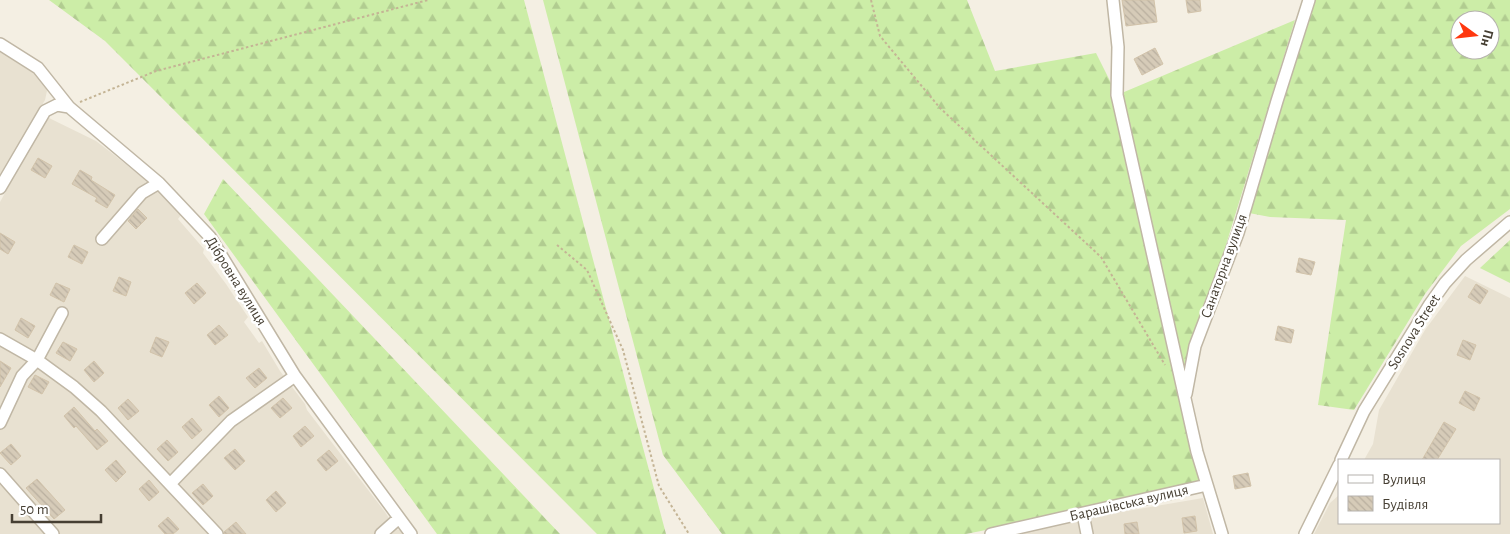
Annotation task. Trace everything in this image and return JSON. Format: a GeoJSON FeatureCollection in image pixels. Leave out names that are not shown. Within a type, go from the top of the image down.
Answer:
{"type":"FeatureCollection","features":[{"type":"Feature","properties":{"kind":"street"},"geometry":{"type":"LineString","coordinates":[[1113,0],[1118,47],[1117,95],[1185,399]]}},
{"type":"Feature","properties":{"kind":"street","name":"Санаторна вулиця"},"geometry":{"type":"LineString","coordinates":[[1222,534],[1197,452],[1185,399],[1195,346],[1238,233],[1309,0]]}},
{"type":"Feature","properties":{"kind":"street","name":"Дібровна вулиця"},"geometry":{"type":"LineString","coordinates":[[0,44],[38,68],[69,107],[159,183],[210,237],[295,376],[412,534]]}},
{"type":"Feature","properties":{"kind":"street"},"geometry":{"type":"LineString","coordinates":[[0,188],[45,111],[57,105],[69,107]]}},
{"type":"Feature","properties":{"kind":"street"},"geometry":{"type":"LineString","coordinates":[[102,239],[142,193],[159,183]]}},
{"type":"Feature","properties":{"kind":"street","name":"Sosnova Street"},"geometry":{"type":"LineString","coordinates":[[1341,459],[1364,412],[1430,304],[1445,283],[1466,260],[1510,222]]}},
{"type":"Feature","properties":{"kind":"street"},"geometry":{"type":"LineString","coordinates":[[0,423],[22,376],[36,360],[62,313]]}},
{"type":"Feature","properties":{"kind":"street"},"geometry":{"type":"LineString","coordinates":[[0,339],[36,360],[74,387],[101,411],[217,534]]}},
{"type":"Feature","properties":{"kind":"street"},"geometry":{"type":"LineString","coordinates":[[170,484],[231,421],[295,376]]}},
{"type":"Feature","properties":{"kind":"street"},"geometry":{"type":"LineString","coordinates":[[1305,534],[1338,467]]}},
{"type":"Feature","properties":{"kind":"street"},"geometry":{"type":"LineString","coordinates":[[0,474],[53,534]]}},
{"type":"Feature","properties":{"kind":"street","name":"Барашівська вулиця"},"geometry":{"type":"LineString","coordinates":[[991,534],[1207,484]]}},
{"type":"Feature","properties":{"kind":"street"},"geometry":{"type":"LineString","coordinates":[[1083,514],[1087,534]]}},
{"type":"Feature","properties":{"kind":"street"},"geometry":{"type":"LineString","coordinates":[[381,534],[399,518]]}},
{"type":"Feature","properties":{"kind":"path"},"geometry":{"type":"LineString","coordinates":[[69,107],[156,71],[428,0]]}},
{"type":"Feature","properties":{"kind":"path"},"geometry":{"type":"LineString","coordinates":[[871,0],[880,36],[940,108],[1102,257],[1165,365]]}},
{"type":"Feature","properties":{"kind":"path"},"geometry":{"type":"LineString","coordinates":[[557,245],[587,270],[623,350],[659,486],[689,534]]}},
{"type":"Feature","properties":{"kind":"shaded area"},"geometry":{"type":"Polygon","coordinates":[[[0,47],[4,54],[39,77],[45,84],[47,91],[45,100],[0,177],[0,47]]]}},
{"type":"Feature","properties":{"kind":"shaded area"},"geometry":{"type":"Polygon","coordinates":[[[49,118],[96,141],[154,187],[181,215],[178,219],[204,249],[203,253],[248,317],[244,322],[259,343],[262,341],[280,371],[305,404],[307,410],[396,529],[400,530],[403,534],[0,534],[0,202],[44,123],[49,118]]]}},
{"type":"Feature","properties":{"kind":"shaded area"},"geometry":{"type":"Polygon","coordinates":[[[1465,276],[1510,298],[1510,534],[1314,534],[1330,503],[1338,496],[1338,524],[1500,524],[1500,459],[1365,459],[1373,444],[1379,410],[1425,330],[1465,276]]]}},
{"type":"Feature","properties":{"kind":"shaded area"},"geometry":{"type":"Polygon","coordinates":[[[1203,498],[1213,534],[1001,534],[1039,526],[1203,498]]]}},
{"type":"Feature","properties":{"kind":"green space"},"geometry":{"type":"Polygon","coordinates":[[[49,0],[524,0],[666,534],[597,534],[105,41],[49,0]]]}},
{"type":"Feature","properties":{"kind":"green space"},"geometry":{"type":"Polygon","coordinates":[[[543,0],[967,0],[995,71],[1096,53],[1117,95],[1295,20],[1195,346],[1185,399],[1207,485],[966,534],[722,534],[663,455],[543,0]]]}},
{"type":"Feature","properties":{"kind":"green space"},"geometry":{"type":"Polygon","coordinates":[[[1305,0],[1510,0],[1510,209],[1461,246],[1425,294],[1354,410],[1318,405],[1346,220],[1270,217],[1249,213],[1305,0]]]}},
{"type":"Feature","properties":{"kind":"green space"},"geometry":{"type":"Polygon","coordinates":[[[223,179],[560,534],[437,534],[204,214],[223,179]]]}},
{"type":"Feature","properties":{"kind":"green space"},"geometry":{"type":"Polygon","coordinates":[[[1510,240],[1510,283],[1480,268],[1510,240]]]}},
{"type":"Feature","properties":{"kind":"building"},"geometry":{"type":"Polygon","coordinates":[[[1122,0],[1154,0],[1157,22],[1126,26],[1122,0]]]}},
{"type":"Feature","properties":{"kind":"building"},"geometry":{"type":"Polygon","coordinates":[[[1186,0],[1200,0],[1201,11],[1188,13],[1186,0]]]}},
{"type":"Feature","properties":{"kind":"building"},"geometry":{"type":"Polygon","coordinates":[[[1155,48],[1163,64],[1142,75],[1134,59],[1155,48]]]}},
{"type":"Feature","properties":{"kind":"building"},"geometry":{"type":"Polygon","coordinates":[[[38,158],[52,166],[45,178],[31,170],[38,158]]]}},
{"type":"Feature","properties":{"kind":"building"},"geometry":{"type":"Polygon","coordinates":[[[80,170],[92,177],[91,180],[115,195],[107,208],[95,201],[97,198],[72,184],[80,170]]]}},
{"type":"Feature","properties":{"kind":"building"},"geometry":{"type":"Polygon","coordinates":[[[138,209],[147,218],[136,229],[128,221],[138,209]]]}},
{"type":"Feature","properties":{"kind":"building"},"geometry":{"type":"Polygon","coordinates":[[[0,233],[15,242],[8,254],[0,249],[0,233]]]}},
{"type":"Feature","properties":{"kind":"building"},"geometry":{"type":"Polygon","coordinates":[[[74,245],[88,252],[82,264],[68,257],[74,245]]]}},
{"type":"Feature","properties":{"kind":"building"},"geometry":{"type":"Polygon","coordinates":[[[1299,258],[1315,262],[1311,275],[1296,272],[1299,258]]]}},
{"type":"Feature","properties":{"kind":"building"},"geometry":{"type":"Polygon","coordinates":[[[119,277],[131,282],[126,296],[113,291],[119,277]]]}},
{"type":"Feature","properties":{"kind":"building"},"geometry":{"type":"Polygon","coordinates":[[[56,283],[70,289],[64,302],[50,295],[56,283]]]}},
{"type":"Feature","properties":{"kind":"building"},"geometry":{"type":"Polygon","coordinates":[[[197,283],[206,293],[194,304],[185,293],[197,283]]]}},
{"type":"Feature","properties":{"kind":"building"},"geometry":{"type":"Polygon","coordinates":[[[1476,284],[1488,291],[1480,304],[1468,297],[1476,284]]]}},
{"type":"Feature","properties":{"kind":"building"},"geometry":{"type":"Polygon","coordinates":[[[21,318],[35,326],[28,338],[15,330],[21,318]]]}},
{"type":"Feature","properties":{"kind":"building"},"geometry":{"type":"Polygon","coordinates":[[[219,325],[228,335],[215,345],[207,335],[219,325]]]}},
{"type":"Feature","properties":{"kind":"building"},"geometry":{"type":"Polygon","coordinates":[[[1278,326],[1294,330],[1291,343],[1275,340],[1278,326]]]}},
{"type":"Feature","properties":{"kind":"building"},"geometry":{"type":"Polygon","coordinates":[[[156,337],[169,342],[162,357],[150,352],[156,337]]]}},
{"type":"Feature","properties":{"kind":"building"},"geometry":{"type":"Polygon","coordinates":[[[1463,340],[1476,345],[1470,360],[1457,355],[1463,340]]]}},
{"type":"Feature","properties":{"kind":"building"},"geometry":{"type":"Polygon","coordinates":[[[63,342],[77,349],[70,361],[56,353],[63,342]]]}},
{"type":"Feature","properties":{"kind":"building"},"geometry":{"type":"Polygon","coordinates":[[[0,361],[11,368],[0,387],[0,361]]]}},
{"type":"Feature","properties":{"kind":"building"},"geometry":{"type":"Polygon","coordinates":[[[94,361],[104,373],[94,382],[84,370],[94,361]]]}},
{"type":"Feature","properties":{"kind":"building"},"geometry":{"type":"Polygon","coordinates":[[[259,368],[267,378],[255,388],[246,378],[259,368]]]}},
{"type":"Feature","properties":{"kind":"building"},"geometry":{"type":"Polygon","coordinates":[[[35,375],[49,382],[42,394],[28,387],[35,375]]]}},
{"type":"Feature","properties":{"kind":"building"},"geometry":{"type":"Polygon","coordinates":[[[1465,391],[1480,398],[1474,411],[1459,403],[1465,391]]]}},
{"type":"Feature","properties":{"kind":"building"},"geometry":{"type":"Polygon","coordinates":[[[219,396],[229,408],[219,417],[209,405],[219,396]]]}},
{"type":"Feature","properties":{"kind":"building"},"geometry":{"type":"Polygon","coordinates":[[[283,398],[292,408],[280,418],[271,408],[283,398]]]}},
{"type":"Feature","properties":{"kind":"building"},"geometry":{"type":"Polygon","coordinates":[[[128,399],[139,411],[128,420],[118,408],[128,399]]]}},
{"type":"Feature","properties":{"kind":"building"},"geometry":{"type":"Polygon","coordinates":[[[74,407],[95,431],[97,429],[108,441],[97,450],[76,426],[74,428],[64,416],[74,407]]]}},
{"type":"Feature","properties":{"kind":"building"},"geometry":{"type":"Polygon","coordinates":[[[192,418],[202,430],[192,439],[182,427],[192,418]]]}},
{"type":"Feature","properties":{"kind":"building"},"geometry":{"type":"Polygon","coordinates":[[[1444,422],[1456,429],[1438,459],[1423,459],[1444,422]]]}},
{"type":"Feature","properties":{"kind":"building"},"geometry":{"type":"Polygon","coordinates":[[[305,426],[314,436],[301,447],[293,436],[305,426]]]}},
{"type":"Feature","properties":{"kind":"building"},"geometry":{"type":"Polygon","coordinates":[[[167,440],[178,452],[168,461],[157,449],[167,440]]]}},
{"type":"Feature","properties":{"kind":"building"},"geometry":{"type":"Polygon","coordinates":[[[11,444],[21,456],[11,465],[0,453],[11,444]]]}},
{"type":"Feature","properties":{"kind":"building"},"geometry":{"type":"Polygon","coordinates":[[[235,449],[245,461],[235,470],[224,458],[235,449]]]}},
{"type":"Feature","properties":{"kind":"building"},"geometry":{"type":"Polygon","coordinates":[[[329,450],[338,461],[326,471],[317,460],[329,450]]]}},
{"type":"Feature","properties":{"kind":"building"},"geometry":{"type":"Polygon","coordinates":[[[116,460],[126,472],[116,482],[105,470],[116,460]]]}},
{"type":"Feature","properties":{"kind":"building"},"geometry":{"type":"Polygon","coordinates":[[[1248,473],[1251,486],[1235,489],[1233,476],[1248,473]]]}},
{"type":"Feature","properties":{"kind":"building"},"geometry":{"type":"Polygon","coordinates":[[[37,479],[65,510],[54,519],[26,488],[37,479]]]}},
{"type":"Feature","properties":{"kind":"building"},"geometry":{"type":"Polygon","coordinates":[[[149,480],[159,492],[149,501],[139,489],[149,480]]]}},
{"type":"Feature","properties":{"kind":"building"},"geometry":{"type":"Polygon","coordinates":[[[203,484],[213,496],[203,505],[192,493],[203,484]]]}},
{"type":"Feature","properties":{"kind":"building"},"geometry":{"type":"Polygon","coordinates":[[[276,491],[286,503],[276,512],[266,500],[276,491]]]}},
{"type":"Feature","properties":{"kind":"building"},"geometry":{"type":"Polygon","coordinates":[[[1195,516],[1197,531],[1184,533],[1182,518],[1195,516]]]}},
{"type":"Feature","properties":{"kind":"building"},"geometry":{"type":"Polygon","coordinates":[[[168,517],[179,529],[173,534],[165,534],[158,526],[168,517]]]}},
{"type":"Feature","properties":{"kind":"building"},"geometry":{"type":"Polygon","coordinates":[[[236,522],[246,534],[224,534],[224,532],[236,522]]]}},
{"type":"Feature","properties":{"kind":"building"},"geometry":{"type":"Polygon","coordinates":[[[1137,522],[1139,534],[1125,534],[1124,524],[1137,522]]]}}]}
